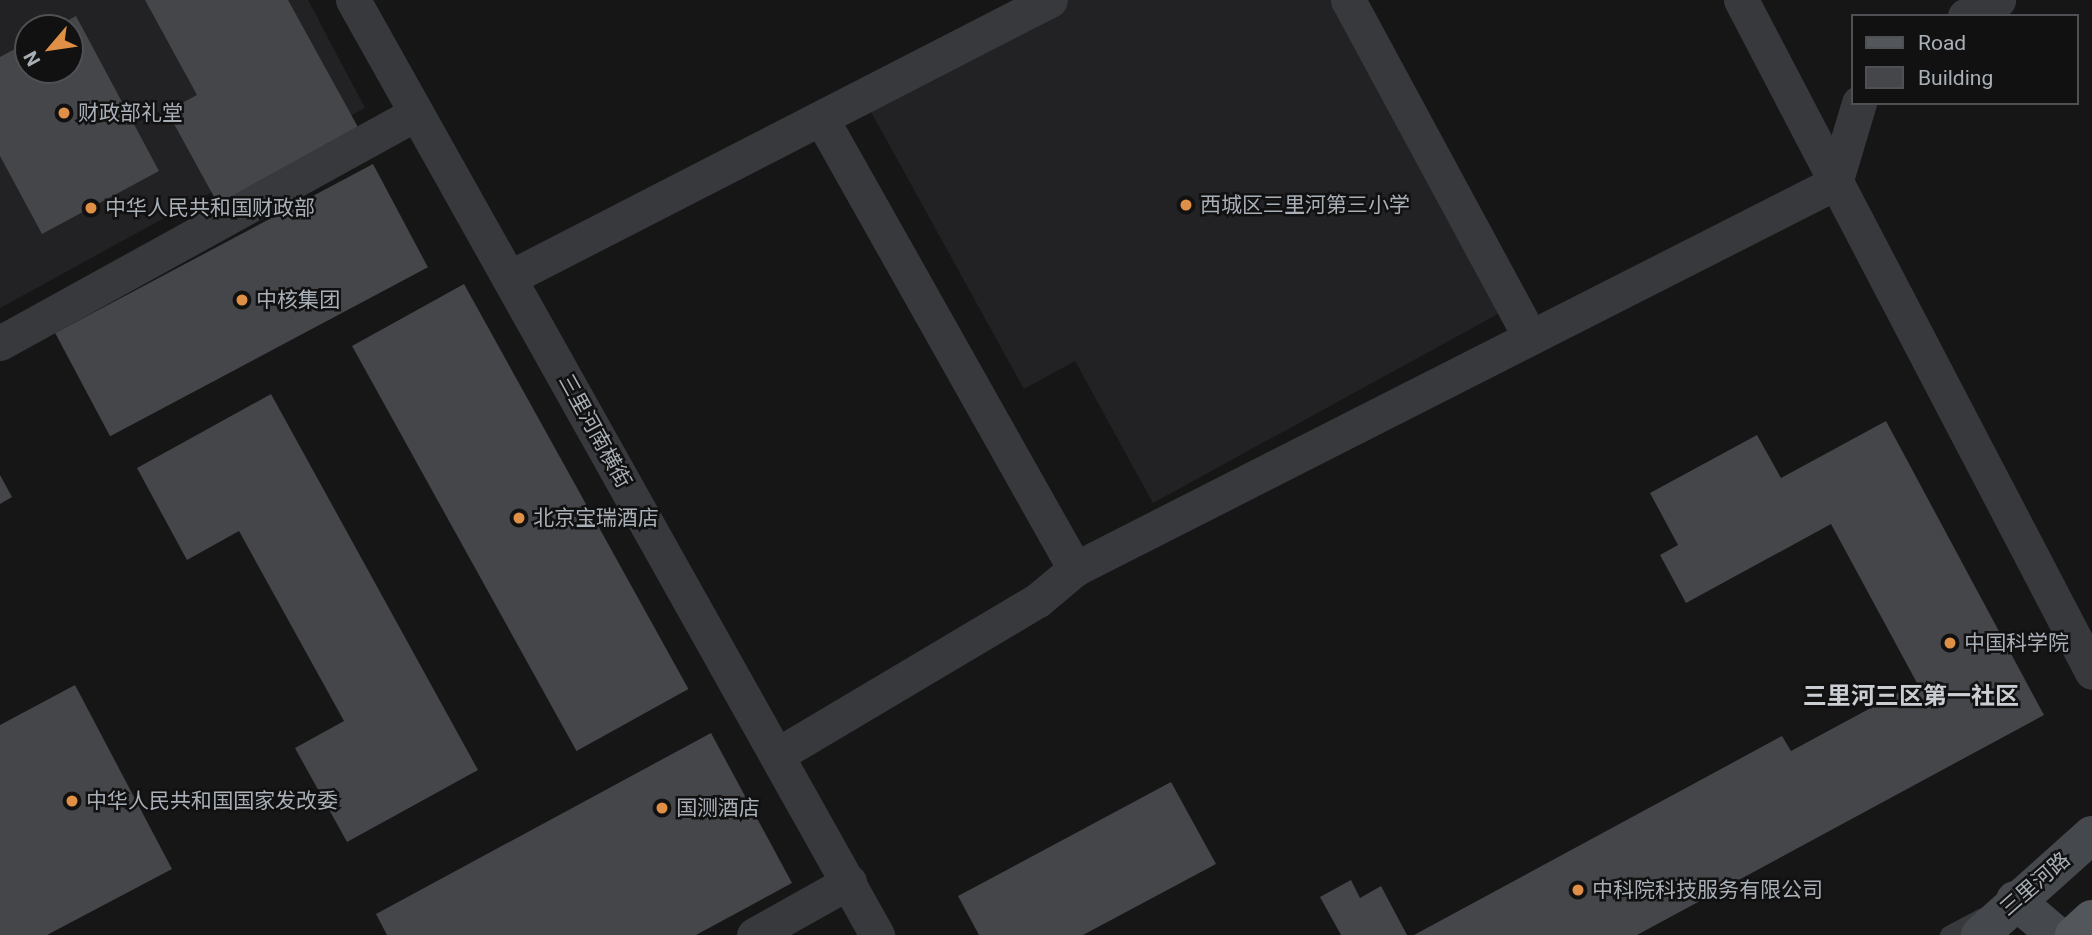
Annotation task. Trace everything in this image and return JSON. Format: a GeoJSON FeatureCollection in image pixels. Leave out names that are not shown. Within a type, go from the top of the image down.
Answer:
{"type":"FeatureCollection","features":[{"type":"Feature","properties":{"kind":"main road","name":"三里河路"},"geometry":{"type":"LineString","coordinates":[[1980,935],[2015,900],[2092,835]]}},
{"type":"Feature","properties":{"kind":"main road"},"geometry":{"type":"LineString","coordinates":[[2015,900],[2056,935]]}},
{"type":"Feature","properties":{"kind":"main road"},"geometry":{"type":"LineString","coordinates":[[2074,935],[2092,919]]}},
{"type":"Feature","properties":{"kind":"street","name":"三里河南横街"},"geometry":{"type":"LineString","coordinates":[[353,0],[877,935]]}},
{"type":"Feature","properties":{"kind":"street"},"geometry":{"type":"LineString","coordinates":[[509,278],[1050,0]]}},
{"type":"Feature","properties":{"kind":"street"},"geometry":{"type":"LineString","coordinates":[[1348,0],[1530,337]]}},
{"type":"Feature","properties":{"kind":"street"},"geometry":{"type":"LineString","coordinates":[[1741,0],[2092,673]]}},
{"type":"Feature","properties":{"kind":"street"},"geometry":{"type":"LineString","coordinates":[[1969,14],[1998,0]]}},
{"type":"Feature","properties":{"kind":"street"},"geometry":{"type":"LineString","coordinates":[[777,755],[1038,600],[1075,569],[1835,183],[1858,105]]}},
{"type":"Feature","properties":{"kind":"street"},"geometry":{"type":"LineString","coordinates":[[0,343],[415,114]]}},
{"type":"Feature","properties":{"kind":"street"},"geometry":{"type":"LineString","coordinates":[[821,118],[1075,569]]}},
{"type":"Feature","properties":{"kind":"street"},"geometry":{"type":"LineString","coordinates":[[754,935],[849,882]]}},
{"type":"Feature","properties":{"kind":"lane"},"geometry":{"type":"LineString","coordinates":[[1949,935],[2015,900]]}},
{"type":"Feature","properties":{"kind":"shaded area","name":"中华人民共和国财政部"},"geometry":{"type":"Polygon","coordinates":[[[0,0],[308,0],[365,108],[0,308],[0,0]]]}},
{"type":"Feature","properties":{"kind":"shaded area","name":"西城区三里河第三小学"},"geometry":{"type":"Polygon","coordinates":[[[1049,0],[1338,0],[1507,309],[1153,503],[1075,361],[1024,389],[865,101],[1049,0]]]}},
{"type":"Feature","properties":{"kind":"building"},"geometry":{"type":"Polygon","coordinates":[[[145,0],[288,0],[359,129],[219,206],[167,111],[197,95],[145,0]]]}},
{"type":"Feature","properties":{"kind":"building","name":"财政部礼堂"},"geometry":{"type":"Polygon","coordinates":[[[84,31],[159,171],[42,234],[0,156],[0,57],[14,50],[14,84],[84,84],[84,31]]]}},
{"type":"Feature","properties":{"kind":"building","name":"中核集团"},"geometry":{"type":"Polygon","coordinates":[[[373,164],[428,267],[110,436],[55,333],[373,164]]]}},
{"type":"Feature","properties":{"kind":"building","name":"北京宝瑞酒店"},"geometry":{"type":"Polygon","coordinates":[[[464,284],[688,689],[577,751],[352,346],[464,284]]]}},
{"type":"Feature","properties":{"kind":"building"},"geometry":{"type":"Polygon","coordinates":[[[271,394],[478,770],[347,842],[295,748],[344,721],[239,531],[187,560],[137,468],[271,394]]]}},
{"type":"Feature","properties":{"kind":"building","name":"中国科学院"},"geometry":{"type":"Polygon","coordinates":[[[1886,421],[2044,715],[1637,935],[1414,935],[1782,736],[1791,751],[1917,683],[1831,524],[1686,603],[1660,555],[1678,545],[1650,493],[1757,435],[1781,478],[1886,421]]]}},
{"type":"Feature","properties":{"kind":"building"},"geometry":{"type":"Polygon","coordinates":[[[0,475],[12,497],[0,504],[0,475]]]}},
{"type":"Feature","properties":{"kind":"building"},"geometry":{"type":"Polygon","coordinates":[[[75,685],[172,869],[47,935],[0,935],[0,725],[75,685]]]}},
{"type":"Feature","properties":{"kind":"building","name":"国测酒店"},"geometry":{"type":"Polygon","coordinates":[[[711,733],[792,883],[696,935],[387,935],[376,914],[711,733]]]}},
{"type":"Feature","properties":{"kind":"building"},"geometry":{"type":"Polygon","coordinates":[[[1171,782],[1216,864],[1083,935],[979,935],[958,896],[1171,782]]]}},
{"type":"Feature","properties":{"kind":"building"},"geometry":{"type":"Polygon","coordinates":[[[1351,880],[1360,898],[1381,886],[1407,935],[1341,935],[1320,897],[1351,880]]]}},
{"type":"Feature","properties":{"kind":"place","name":"财政部礼堂"},"geometry":{"type":"Point","coordinates":[64,113]}},
{"type":"Feature","properties":{"kind":"place","name":"西城区三里河第三小学"},"geometry":{"type":"Point","coordinates":[1186,205]}},
{"type":"Feature","properties":{"kind":"place","name":"中华人民共和国财政部"},"geometry":{"type":"Point","coordinates":[91,208]}},
{"type":"Feature","properties":{"kind":"place","name":"中核集团"},"geometry":{"type":"Point","coordinates":[242,300]}},
{"type":"Feature","properties":{"kind":"place","name":"北京宝瑞酒店"},"geometry":{"type":"Point","coordinates":[519,518]}},
{"type":"Feature","properties":{"kind":"place","name":"中国科学院"},"geometry":{"type":"Point","coordinates":[1950,643]}},
{"type":"Feature","properties":{"kind":"place","name":"中华人民共和国国家发改委"},"geometry":{"type":"Point","coordinates":[72,801]}},
{"type":"Feature","properties":{"kind":"place","name":"国测酒店"},"geometry":{"type":"Point","coordinates":[662,808]}},
{"type":"Feature","properties":{"kind":"place","name":"中科院科技服务有限公司"},"geometry":{"type":"Point","coordinates":[1578,890]}},
{"type":"Feature","properties":{"kind":"district","name":"三里河三区第一社区"},"geometry":{"type":"Point","coordinates":[1911,697]}}]}
